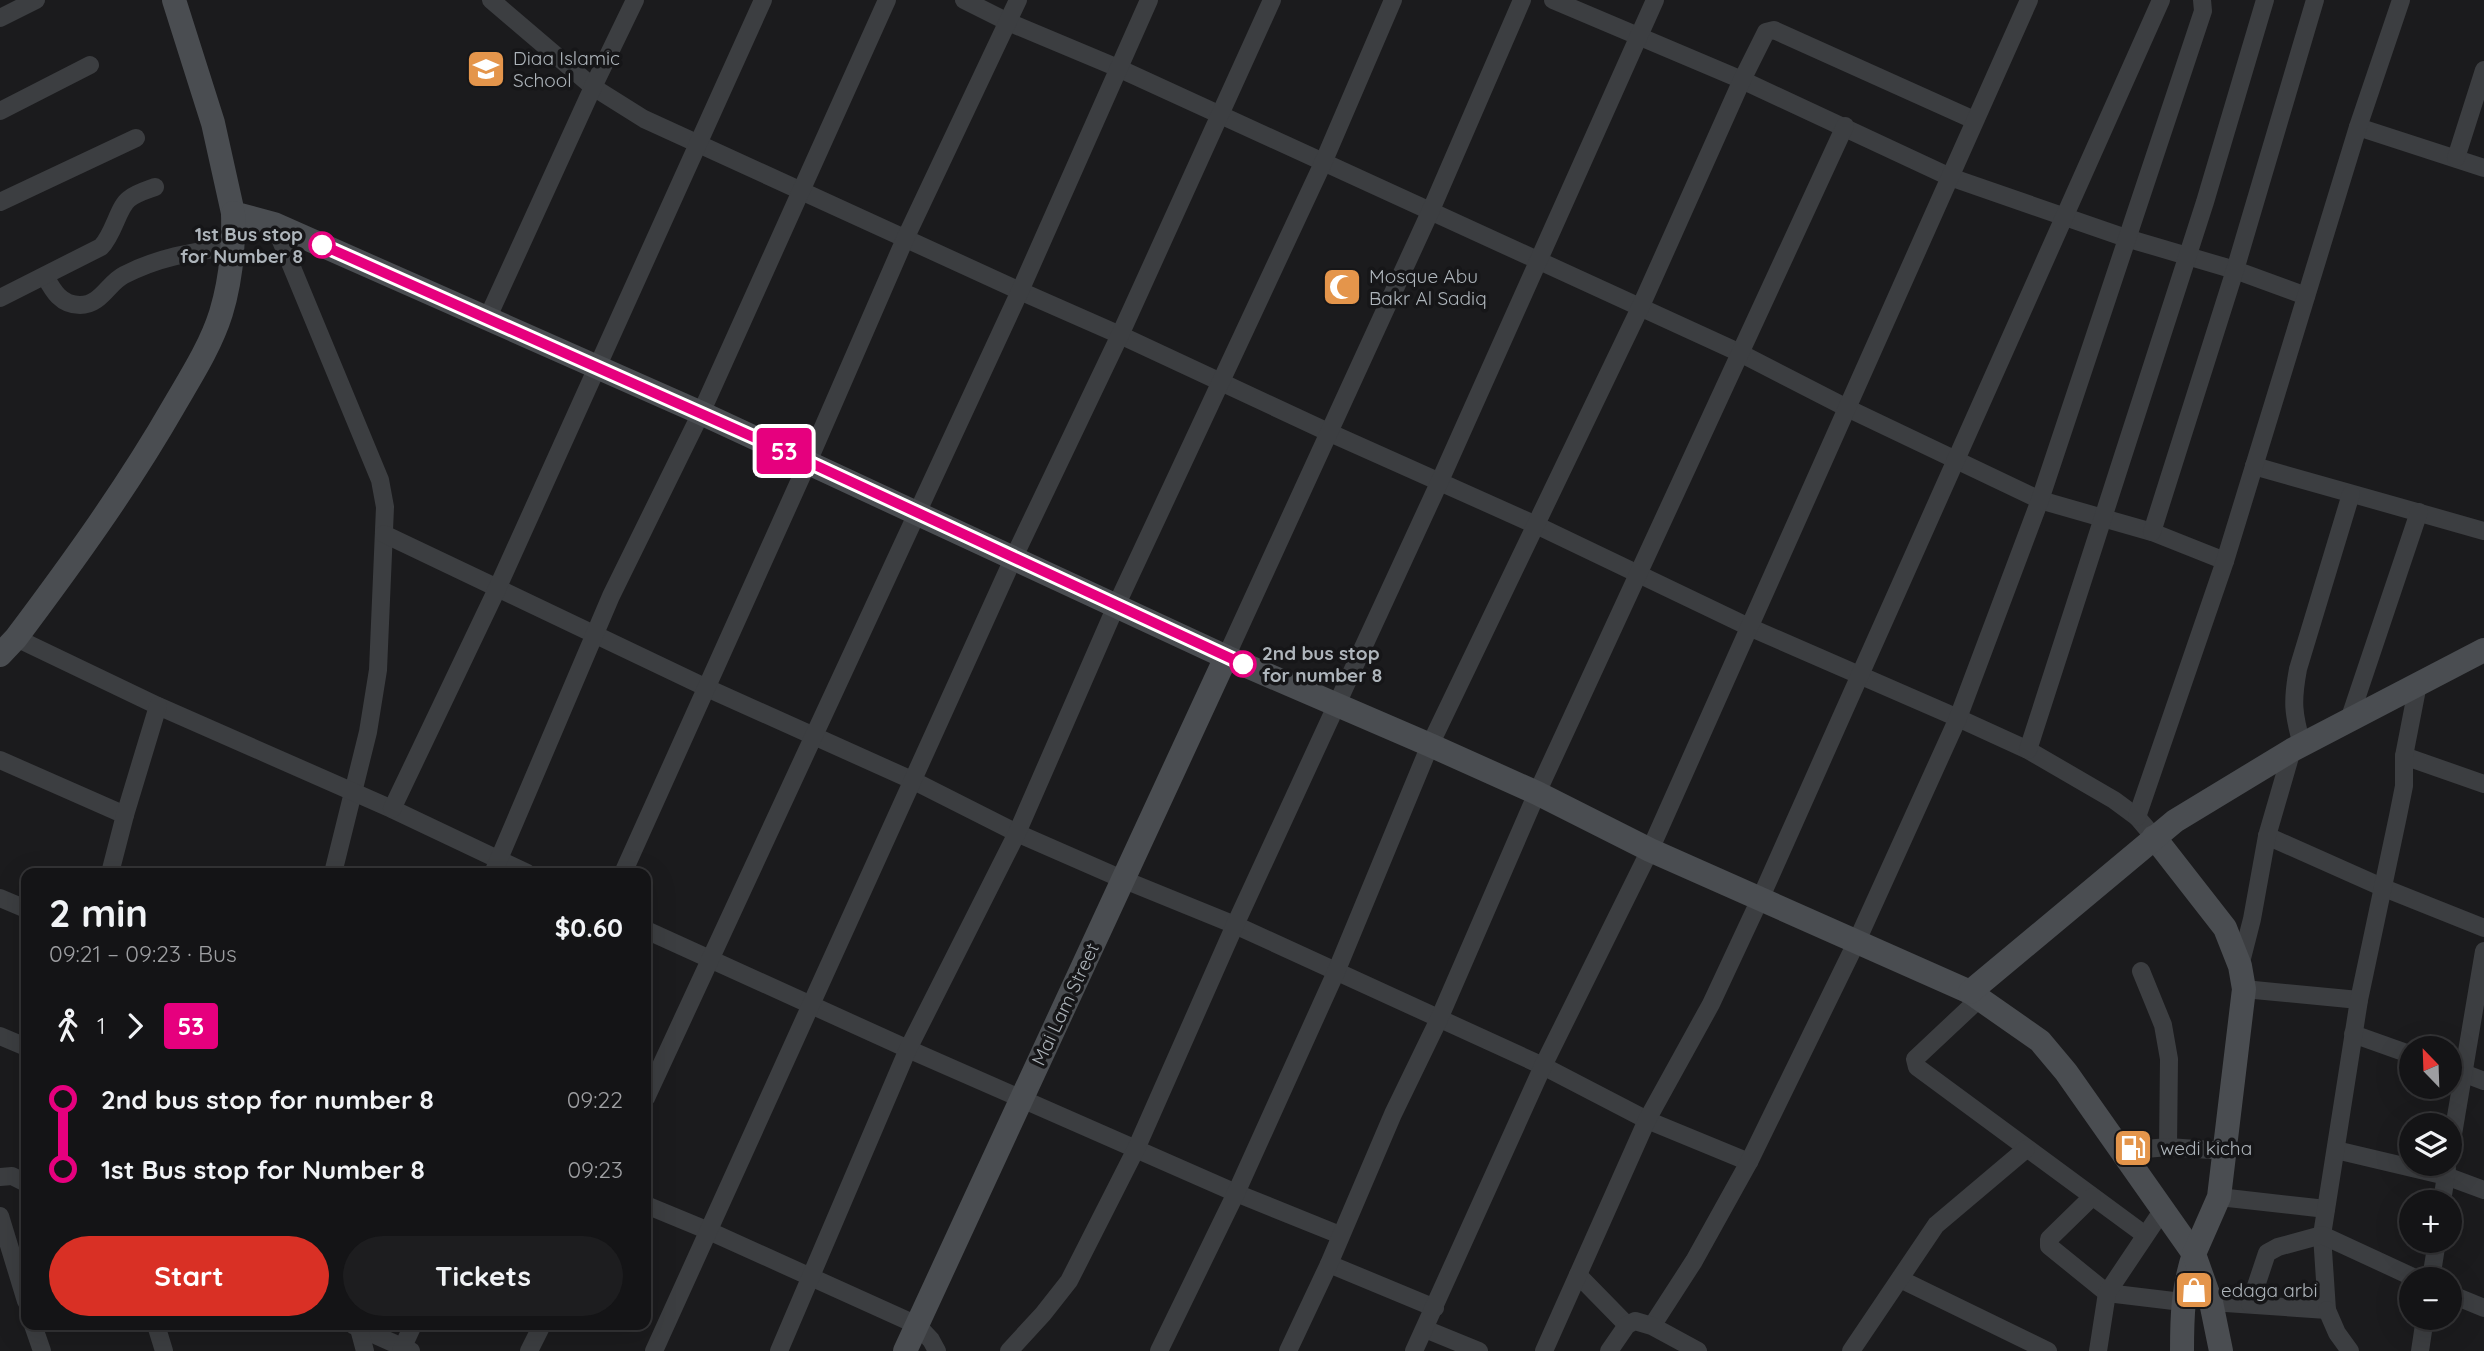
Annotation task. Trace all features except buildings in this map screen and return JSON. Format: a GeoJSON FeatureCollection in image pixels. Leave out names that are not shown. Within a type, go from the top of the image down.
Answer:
{"type":"FeatureCollection","features":[{"type":"Feature","properties":{"kind":"street"},"geometry":{"type":"LineString","coordinates":[[0,18],[36,0]]}},
{"type":"Feature","properties":{"kind":"street"},"geometry":{"type":"LineString","coordinates":[[174,0],[213,124],[233,213],[234,246],[229,283],[220,316],[194,372],[111,508],[8,647],[158,706],[392,809],[496,867],[594,635],[701,413],[887,0]]}},
{"type":"Feature","properties":{"kind":"street"},"geometry":{"type":"LineString","coordinates":[[491,0],[593,87],[644,119],[1120,335],[1221,384],[1536,525],[1749,627],[2028,751],[2114,800],[2137,817],[2225,928],[2242,978]]}},
{"type":"Feature","properties":{"kind":"street"},"geometry":{"type":"LineString","coordinates":[[488,317],[635,0]]}},
{"type":"Feature","properties":{"kind":"street"},"geometry":{"type":"LineString","coordinates":[[392,809],[497,589],[763,0]]}},
{"type":"Feature","properties":{"kind":"street"},"geometry":{"type":"LineString","coordinates":[[964,0],[1431,210],[1738,352],[1847,408],[2040,500],[2152,532],[2225,561]]}},
{"type":"Feature","properties":{"kind":"street"},"geometry":{"type":"LineString","coordinates":[[625,868],[905,239],[1018,0]]}},
{"type":"Feature","properties":{"kind":"street"},"geometry":{"type":"LineString","coordinates":[[651,1088],[1020,291],[1149,0]]}},
{"type":"Feature","properties":{"kind":"street"},"geometry":{"type":"LineString","coordinates":[[654,1351],[1013,559],[1120,335],[1272,0]]}},
{"type":"Feature","properties":{"kind":"street"},"geometry":{"type":"LineString","coordinates":[[779,1351],[908,1049],[1017,833],[1116,606],[1323,163],[1393,0]]}},
{"type":"Feature","properties":{"kind":"street"},"geometry":{"type":"LineString","coordinates":[[1226,657],[1431,210],[1522,0]]}},
{"type":"Feature","properties":{"kind":"street"},"geometry":{"type":"LineString","coordinates":[[1553,0],[1742,80],[1950,177],[2126,238],[2235,270],[2306,296]]}},
{"type":"Feature","properties":{"kind":"street"},"geometry":{"type":"LineString","coordinates":[[1009,1351],[1069,1281],[1136,1149],[1655,0]]}},
{"type":"Feature","properties":{"kind":"street"},"geometry":{"type":"LineString","coordinates":[[1414,1351],[1543,1066],[1650,850],[2029,0]]}},
{"type":"Feature","properties":{"kind":"street"},"geometry":{"type":"LineString","coordinates":[[1544,1351],[1647,1120],[1711,1004],[1760,897],[2161,0]]}},
{"type":"Feature","properties":{"kind":"street"},"geometry":{"type":"LineString","coordinates":[[1652,1326],[1694,1261],[1749,1162],[1856,943],[1958,718],[2040,500],[2203,12],[2203,0]]}},
{"type":"Feature","properties":{"kind":"street"},"geometry":{"type":"LineString","coordinates":[[2028,751],[2188,255],[2265,0]]}},
{"type":"Feature","properties":{"kind":"street"},"geometry":{"type":"LineString","coordinates":[[2152,532],[2235,270],[2315,0]]}},
{"type":"Feature","properties":{"kind":"street"},"geometry":{"type":"LineString","coordinates":[[2137,817],[2225,561],[2358,127],[2401,0]]}},
{"type":"Feature","properties":{"kind":"street"},"geometry":{"type":"LineString","coordinates":[[1159,1351],[1236,1193],[1336,972],[1430,745],[1640,308],[1766,32],[1774,30],[1974,120]]}},
{"type":"Feature","properties":{"kind":"street"},"geometry":{"type":"LineString","coordinates":[[0,111],[90,65]]}},
{"type":"Feature","properties":{"kind":"street"},"geometry":{"type":"LineString","coordinates":[[2456,158],[2484,71]]}},
{"type":"Feature","properties":{"kind":"street"},"geometry":{"type":"LineString","coordinates":[[1288,1351],[1439,1018],[1537,793],[1738,352],[1845,126]]}},
{"type":"Feature","properties":{"kind":"street"},"geometry":{"type":"LineString","coordinates":[[2358,127],[2484,168]]}},
{"type":"Feature","properties":{"kind":"street"},"geometry":{"type":"LineString","coordinates":[[0,202],[136,138]]}},
{"type":"Feature","properties":{"kind":"street"},"geometry":{"type":"LineString","coordinates":[[0,298],[101,247],[110,236],[129,198],[155,187]]}},
{"type":"Feature","properties":{"kind":"street"},"geometry":{"type":"LineString","coordinates":[[233,213],[274,224],[488,317],[808,462],[1226,657],[1537,793],[1650,850],[1975,995],[2040,1041],[2066,1072],[2164,1208],[2194,1254],[2211,1302],[2221,1351]]}},
{"type":"Feature","properties":{"kind":"street"},"geometry":{"type":"LineString","coordinates":[[274,224],[380,480],[385,507],[378,670],[368,732],[333,868]]}},
{"type":"Feature","properties":{"kind":"street"},"geometry":{"type":"LineString","coordinates":[[45,276],[59,298],[80,305],[99,299],[121,276],[170,255],[234,246]]}},
{"type":"Feature","properties":{"kind":"street"},"geometry":{"type":"LineString","coordinates":[[2254,467],[2484,531]]}},
{"type":"Feature","properties":{"kind":"street"},"geometry":{"type":"LineString","coordinates":[[2182,1351],[2182,1302],[2186,1279],[2219,1197],[2242,978],[2267,836],[2297,748],[2292,706],[2298,668],[2351,494]]}},
{"type":"Feature","properties":{"kind":"street"},"geometry":{"type":"LineString","coordinates":[[2349,720],[2419,512]]}},
{"type":"Feature","properties":{"kind":"street"},"geometry":{"type":"LineString","coordinates":[[384,534],[707,688],[914,781],[1017,833],[1235,925],[1543,1066],[1647,1120],[1749,1162]]}},
{"type":"Feature","properties":{"kind":"street"},"geometry":{"type":"LineString","coordinates":[[2145,1235],[2026,1149],[1915,1063],[1915,1059],[1975,995],[2175,821],[2297,748],[2418,684],[2482,646]]}},
{"type":"Feature","properties":{"kind":"street","name":"Mai Lam Street"},"geometry":{"type":"LineString","coordinates":[[905,1351],[1226,657]]}},
{"type":"Feature","properties":{"kind":"street"},"geometry":{"type":"LineString","coordinates":[[2350,1351],[2337,1333],[2327,1310],[2322,1236],[2358,1000],[2404,786],[2404,756],[2418,684]]}},
{"type":"Feature","properties":{"kind":"street"},"geometry":{"type":"LineString","coordinates":[[111,868],[158,706]]}},
{"type":"Feature","properties":{"kind":"street"},"geometry":{"type":"LineString","coordinates":[[2404,756],[2484,784]]}},
{"type":"Feature","properties":{"kind":"street"},"geometry":{"type":"LineString","coordinates":[[0,760],[125,815]]}},
{"type":"Feature","properties":{"kind":"street"},"geometry":{"type":"LineString","coordinates":[[2267,836],[2384,888],[2484,928]]}},
{"type":"Feature","properties":{"kind":"street"},"geometry":{"type":"LineString","coordinates":[[0,898],[21,907]]}},
{"type":"Feature","properties":{"kind":"street"},"geometry":{"type":"LineString","coordinates":[[651,932],[908,1049],[1340,1236]]}},
{"type":"Feature","properties":{"kind":"street"},"geometry":{"type":"LineString","coordinates":[[2462,1049],[2484,950]]}},
{"type":"Feature","properties":{"kind":"street"},"geometry":{"type":"LineString","coordinates":[[2141,971],[2163,1025],[2169,1059],[2168,1147]]}},
{"type":"Feature","properties":{"kind":"street"},"geometry":{"type":"LineString","coordinates":[[2242,978],[2358,1000]]}},
{"type":"Feature","properties":{"kind":"street"},"geometry":{"type":"LineString","coordinates":[[2353,1034],[2399,1050]]}},
{"type":"Feature","properties":{"kind":"street"},"geometry":{"type":"LineString","coordinates":[[0,1035],[21,1045]]}},
{"type":"Feature","properties":{"kind":"street"},"geometry":{"type":"LineString","coordinates":[[2462,1073],[2484,1081]]}},
{"type":"Feature","properties":{"kind":"street"},"geometry":{"type":"LineString","coordinates":[[2123,1151],[2168,1147],[2225,1152]]}},
{"type":"Feature","properties":{"kind":"street"},"geometry":{"type":"LineString","coordinates":[[1851,1351],[1936,1225],[2026,1149]]}},
{"type":"Feature","properties":{"kind":"street"},"geometry":{"type":"LineString","coordinates":[[2336,1150],[2399,1161]]}},
{"type":"Feature","properties":{"kind":"street"},"geometry":{"type":"LineString","coordinates":[[0,1177],[12,1176],[21,1180]]}},
{"type":"Feature","properties":{"kind":"street"},"geometry":{"type":"LineString","coordinates":[[2458,1176],[2484,1190]]}},
{"type":"Feature","properties":{"kind":"street"},"geometry":{"type":"LineString","coordinates":[[2092,1197],[2048,1243],[2049,1246],[2107,1293],[2182,1302]]}},
{"type":"Feature","properties":{"kind":"street"},"geometry":{"type":"LineString","coordinates":[[2219,1197],[2326,1209]]}},
{"type":"Feature","properties":{"kind":"street"},"geometry":{"type":"LineString","coordinates":[[651,1207],[917,1325],[937,1351]]}},
{"type":"Feature","properties":{"kind":"street"},"geometry":{"type":"LineString","coordinates":[[2098,1351],[2107,1293],[2164,1208]]}},
{"type":"Feature","properties":{"kind":"street"},"geometry":{"type":"LineString","coordinates":[[0,1216],[21,1285]]}},
{"type":"Feature","properties":{"kind":"street"},"geometry":{"type":"LineString","coordinates":[[2250,1304],[2267,1253],[2278,1247],[2322,1236],[2399,1271]]}},
{"type":"Feature","properties":{"kind":"street"},"geometry":{"type":"LineString","coordinates":[[1329,1264],[1435,1308]]}},
{"type":"Feature","properties":{"kind":"street"},"geometry":{"type":"LineString","coordinates":[[1578,1275],[1628,1325]]}},
{"type":"Feature","properties":{"kind":"street"},"geometry":{"type":"LineString","coordinates":[[1900,1279],[2048,1351]]}},
{"type":"Feature","properties":{"kind":"street"},"geometry":{"type":"LineString","coordinates":[[2462,1299],[2484,1308]]}},
{"type":"Feature","properties":{"kind":"street"},"geometry":{"type":"LineString","coordinates":[[2211,1302],[2327,1310]]}},
{"type":"Feature","properties":{"kind":"street"},"geometry":{"type":"LineString","coordinates":[[1609,1351],[1634,1321],[1652,1326],[1698,1351]]}},
{"type":"Feature","properties":{"kind":"street"},"geometry":{"type":"LineString","coordinates":[[1425,1329],[1479,1351]]}},
{"type":"Feature","properties":{"kind":"street"},"geometry":{"type":"LineString","coordinates":[[35,1330],[41,1351]]}},
{"type":"Feature","properties":{"kind":"street"},"geometry":{"type":"LineString","coordinates":[[158,1330],[164,1351]]}},
{"type":"Feature","properties":{"kind":"street"},"geometry":{"type":"LineString","coordinates":[[359,1330],[365,1351]]}},
{"type":"Feature","properties":{"kind":"street"},"geometry":{"type":"LineString","coordinates":[[367,1330],[405,1350],[411,1330]]}},
{"type":"Feature","properties":{"kind":"street"},"geometry":{"type":"LineString","coordinates":[[529,1351],[540,1330]]}},
{"type":"Feature","properties":{"kind":"street"},"geometry":{"type":"LineString","coordinates":[[2420,1351],[2423,1330]]}},
{"type":"Feature","properties":{"kind":"street"},"geometry":{"type":"LineString","coordinates":[[2334,1351],[2337,1333]]}},
{"type":"Feature","properties":{"kind":"bus line","name":"53"},"geometry":{"type":"LineString","coordinates":[[322,245],[787,452],[1243,664]]}},
{"type":"Feature","properties":{"kind":"place","name":"Diaa Islamic School"},"geometry":{"type":"Point","coordinates":[486,69]}},
{"type":"Feature","properties":{"kind":"place","name":"1st Bus stop for Number 8"},"geometry":{"type":"Point","coordinates":[322,245]}},
{"type":"Feature","properties":{"kind":"place","name":"Mosque Abu Bakr Al Sadiq"},"geometry":{"type":"Point","coordinates":[1342,287]}},
{"type":"Feature","properties":{"kind":"place","name":"2nd bus stop for number 8"},"geometry":{"type":"Point","coordinates":[1243,664]}},
{"type":"Feature","properties":{"kind":"place","name":"wedi kicha"},"geometry":{"type":"Point","coordinates":[2133,1148]}},
{"type":"Feature","properties":{"kind":"place","name":"edaga arbi"},"geometry":{"type":"Point","coordinates":[2194,1290]}}]}
